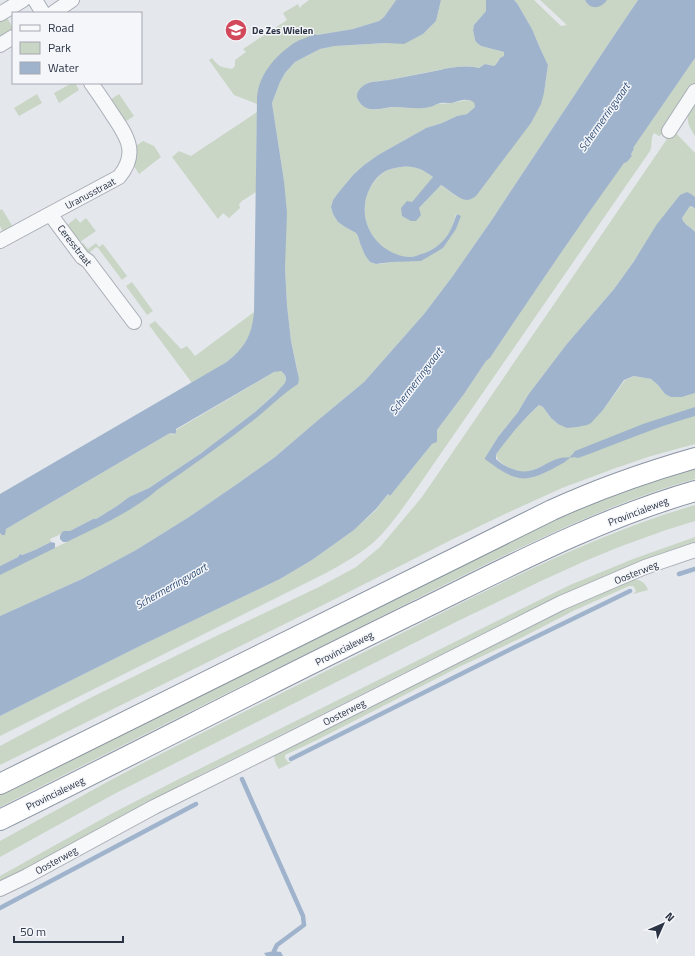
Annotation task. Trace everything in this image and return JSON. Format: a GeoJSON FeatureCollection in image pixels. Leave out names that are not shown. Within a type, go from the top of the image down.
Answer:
{"type":"FeatureCollection","features":[{"type":"Feature","properties":{"kind":"highway"},"geometry":{"type":"LineString","coordinates":[[0,784],[552,510],[586,495],[669,465],[695,458]]}},
{"type":"Feature","properties":{"kind":"highway","name":"Provincialeweg"},"geometry":{"type":"LineString","coordinates":[[0,820],[530,556],[598,526],[649,506],[695,491]]}},
{"type":"Feature","properties":{"kind":"street"},"geometry":{"type":"LineString","coordinates":[[0,14],[23,0]]}},
{"type":"Feature","properties":{"kind":"street"},"geometry":{"type":"LineString","coordinates":[[34,0],[42,12]]}},
{"type":"Feature","properties":{"kind":"street"},"geometry":{"type":"LineString","coordinates":[[54,12],[72,0]]}},
{"type":"Feature","properties":{"kind":"street"},"geometry":{"type":"LineString","coordinates":[[0,45],[12,38]]}},
{"type":"Feature","properties":{"kind":"street","name":"Uranusstraat"},"geometry":{"type":"LineString","coordinates":[[50,214],[119,177],[126,169],[130,151],[128,142],[122,129],[92,84]]}},
{"type":"Feature","properties":{"kind":"street"},"geometry":{"type":"LineString","coordinates":[[669,131],[695,91]]}},
{"type":"Feature","properties":{"kind":"street"},"geometry":{"type":"LineString","coordinates":[[0,241],[50,214]]}},
{"type":"Feature","properties":{"kind":"street","name":"Ceresstraat"},"geometry":{"type":"LineString","coordinates":[[50,214],[134,322]]}},
{"type":"Feature","properties":{"kind":"street","name":"Oosterweg"},"geometry":{"type":"LineString","coordinates":[[0,889],[27,876],[154,807],[561,603],[645,567],[695,550]]}},
{"type":"Feature","properties":{"kind":"green space"},"geometry":{"type":"Polygon","coordinates":[[[309,0],[396,0],[384,17],[379,21],[353,29],[317,35],[315,34],[311,36],[257,99],[257,104],[234,95],[209,60],[212,58],[220,66],[232,69],[235,66],[235,60],[246,52],[243,49],[287,20],[283,13],[298,4],[300,8],[309,0]]]}},
{"type":"Feature","properties":{"kind":"green space"},"geometry":{"type":"Polygon","coordinates":[[[441,0],[486,0],[486,11],[474,25],[473,30],[475,40],[481,46],[504,52],[504,57],[499,59],[497,64],[494,66],[485,64],[479,68],[464,66],[454,67],[373,82],[366,84],[360,89],[358,95],[359,102],[374,110],[395,107],[429,107],[437,104],[467,100],[473,101],[475,104],[475,107],[467,114],[457,116],[426,128],[378,155],[353,175],[333,200],[331,207],[338,222],[356,233],[370,262],[376,264],[401,261],[443,248],[461,216],[456,214],[452,228],[448,235],[443,242],[432,249],[412,257],[404,257],[395,254],[378,243],[372,235],[365,216],[367,196],[375,181],[388,170],[397,167],[414,167],[424,171],[434,178],[412,202],[419,208],[441,185],[463,199],[471,199],[544,93],[548,65],[532,29],[514,0],[534,0],[561,26],[567,25],[540,0],[585,0],[586,2],[638,0],[452,277],[424,314],[364,382],[275,457],[189,517],[136,550],[82,579],[0,616],[0,573],[67,542],[106,520],[247,423],[298,373],[291,341],[287,305],[284,181],[272,103],[280,82],[285,73],[295,62],[320,49],[335,46],[404,43],[423,34],[436,21],[441,0]]]}},
{"type":"Feature","properties":{"kind":"green space"},"geometry":{"type":"Polygon","coordinates":[[[6,16],[12,26],[12,33],[0,39],[0,19],[6,16]]]}},
{"type":"Feature","properties":{"kind":"green space"},"geometry":{"type":"Polygon","coordinates":[[[695,58],[695,84],[669,125],[661,135],[659,136],[654,133],[650,151],[417,488],[392,522],[375,541],[326,573],[0,736],[0,716],[140,646],[280,579],[312,560],[354,530],[376,510],[388,494],[390,496],[432,444],[437,442],[437,430],[486,361],[490,358],[624,162],[627,162],[632,156],[631,154],[634,149],[632,149],[695,58]]]}},
{"type":"Feature","properties":{"kind":"green space"},"geometry":{"type":"Polygon","coordinates":[[[70,84],[76,84],[79,90],[59,103],[54,93],[70,84]]]}},
{"type":"Feature","properties":{"kind":"green space"},"geometry":{"type":"Polygon","coordinates":[[[37,94],[42,103],[19,116],[14,108],[37,94]]]}},
{"type":"Feature","properties":{"kind":"green space"},"geometry":{"type":"Polygon","coordinates":[[[119,94],[134,116],[125,122],[110,100],[119,94]]]}},
{"type":"Feature","properties":{"kind":"green space"},"geometry":{"type":"Polygon","coordinates":[[[695,96],[695,136],[689,126],[688,117],[689,110],[695,96]]]}},
{"type":"Feature","properties":{"kind":"green space"},"geometry":{"type":"Polygon","coordinates":[[[257,112],[256,192],[242,201],[239,204],[240,208],[229,218],[223,213],[218,219],[172,157],[179,151],[191,156],[257,112]]]}},
{"type":"Feature","properties":{"kind":"green space"},"geometry":{"type":"Polygon","coordinates":[[[673,130],[695,153],[695,197],[691,194],[680,195],[614,289],[566,345],[528,395],[518,412],[498,437],[485,459],[506,473],[518,478],[566,458],[560,458],[528,472],[521,472],[503,464],[499,461],[496,455],[522,422],[539,405],[543,407],[551,418],[558,424],[603,410],[625,380],[635,376],[651,379],[665,394],[682,397],[695,393],[695,444],[651,456],[613,469],[562,488],[507,513],[0,765],[0,746],[90,698],[321,586],[356,567],[380,547],[422,497],[673,130]]]}},
{"type":"Feature","properties":{"kind":"green space"},"geometry":{"type":"Polygon","coordinates":[[[143,141],[154,146],[161,157],[139,174],[134,166],[136,146],[143,141]]]}},
{"type":"Feature","properties":{"kind":"green space"},"geometry":{"type":"Polygon","coordinates":[[[690,206],[695,209],[695,232],[685,224],[682,218],[690,206]]]}},
{"type":"Feature","properties":{"kind":"green space"},"geometry":{"type":"Polygon","coordinates":[[[2,209],[13,227],[3,232],[0,226],[0,210],[2,209]]]}},
{"type":"Feature","properties":{"kind":"green space"},"geometry":{"type":"Polygon","coordinates":[[[76,218],[80,223],[86,218],[96,231],[80,242],[67,225],[76,218]]]}},
{"type":"Feature","properties":{"kind":"green space"},"geometry":{"type":"Polygon","coordinates":[[[83,243],[88,249],[96,243],[99,247],[103,244],[127,276],[122,280],[98,248],[96,247],[88,254],[80,245],[83,243]]]}},
{"type":"Feature","properties":{"kind":"green space"},"geometry":{"type":"Polygon","coordinates":[[[132,282],[153,311],[147,315],[126,286],[132,282]]]}},
{"type":"Feature","properties":{"kind":"green space"},"geometry":{"type":"Polygon","coordinates":[[[254,312],[253,323],[249,336],[244,345],[229,360],[192,383],[149,325],[155,321],[181,349],[187,346],[195,356],[254,312]]]}},
{"type":"Feature","properties":{"kind":"green space"},"geometry":{"type":"Polygon","coordinates":[[[276,371],[281,371],[285,375],[286,382],[283,386],[255,412],[200,454],[149,488],[129,497],[96,519],[93,519],[70,531],[62,532],[61,534],[50,539],[51,542],[35,550],[22,555],[20,554],[18,557],[0,566],[0,533],[3,535],[6,529],[170,433],[174,435],[176,430],[276,371]]]}},
{"type":"Feature","properties":{"kind":"green space"},"geometry":{"type":"Polygon","coordinates":[[[695,466],[695,479],[622,503],[505,555],[0,807],[0,794],[193,695],[542,522],[628,487],[695,466]]]}},
{"type":"Feature","properties":{"kind":"green space"},"geometry":{"type":"Polygon","coordinates":[[[695,505],[695,521],[619,547],[585,561],[458,621],[116,793],[0,857],[0,841],[125,772],[201,733],[532,568],[572,550],[653,518],[695,505]]]}},
{"type":"Feature","properties":{"kind":"green space"},"geometry":{"type":"Polygon","coordinates":[[[695,537],[695,544],[591,582],[518,616],[198,776],[0,883],[0,876],[111,814],[177,780],[570,585],[633,559],[695,537]]]}},
{"type":"Feature","properties":{"kind":"green space"},"geometry":{"type":"Polygon","coordinates":[[[632,579],[642,582],[646,585],[648,590],[633,594],[636,591],[634,587],[629,586],[573,611],[285,755],[288,762],[292,762],[279,769],[276,764],[274,758],[275,753],[589,596],[632,579]]]}},
{"type":"Feature","properties":{"kind":"water"},"geometry":{"type":"Polygon","coordinates":[[[396,0],[441,0],[436,21],[423,34],[404,44],[386,43],[335,46],[320,49],[295,62],[285,73],[272,103],[284,181],[287,213],[285,268],[287,305],[291,341],[299,379],[298,384],[286,392],[243,428],[147,498],[102,525],[67,542],[63,542],[60,539],[62,532],[70,531],[93,519],[96,519],[129,497],[149,488],[200,454],[255,412],[275,394],[285,383],[285,375],[281,371],[274,372],[176,429],[175,434],[170,433],[6,529],[5,535],[2,535],[0,533],[0,494],[225,363],[242,347],[249,335],[254,312],[257,99],[258,90],[264,74],[274,60],[294,43],[315,34],[317,35],[353,29],[379,21],[384,17],[396,0]]]}},
{"type":"Feature","properties":{"kind":"water"},"geometry":{"type":"Polygon","coordinates":[[[486,0],[514,0],[532,29],[548,65],[541,104],[531,123],[476,196],[470,199],[464,200],[441,185],[419,208],[421,215],[416,221],[411,221],[402,216],[401,208],[407,201],[412,202],[433,177],[423,170],[408,166],[388,170],[379,176],[371,186],[367,196],[365,216],[372,235],[379,243],[396,254],[412,257],[432,249],[443,241],[448,235],[457,214],[461,216],[456,229],[443,248],[421,261],[376,264],[370,262],[365,255],[356,233],[338,222],[333,214],[331,207],[333,200],[353,175],[378,155],[426,128],[457,116],[467,114],[475,107],[473,102],[470,100],[461,100],[452,103],[441,103],[425,108],[395,107],[369,109],[360,103],[357,94],[364,85],[368,83],[455,67],[479,68],[485,64],[494,66],[500,58],[504,56],[504,52],[481,46],[475,40],[473,30],[474,25],[486,11],[486,0]]]}},
{"type":"Feature","properties":{"kind":"water"},"geometry":{"type":"Polygon","coordinates":[[[585,0],[607,0],[599,7],[593,7],[585,0]]]}},
{"type":"Feature","properties":{"kind":"water","name":"Schermerringvaart"},"geometry":{"type":"Polygon","coordinates":[[[638,0],[695,0],[695,58],[633,148],[634,149],[631,154],[632,156],[627,162],[624,163],[490,358],[486,361],[437,430],[437,442],[432,444],[390,496],[388,494],[376,509],[354,530],[312,560],[280,579],[140,646],[0,716],[0,616],[82,579],[136,550],[189,517],[275,457],[364,382],[424,314],[452,277],[638,0]]]}},
{"type":"Feature","properties":{"kind":"water"},"geometry":{"type":"Polygon","coordinates":[[[687,192],[695,197],[695,209],[690,206],[682,218],[685,224],[695,232],[695,393],[682,397],[671,397],[665,394],[651,379],[634,376],[624,380],[603,410],[591,423],[567,428],[558,424],[551,418],[543,407],[539,405],[506,440],[497,453],[496,459],[508,467],[524,472],[536,469],[560,458],[570,458],[542,474],[530,478],[519,478],[510,475],[486,460],[485,458],[498,437],[518,412],[528,395],[566,345],[614,289],[634,261],[657,224],[680,195],[687,192]]]}},
{"type":"Feature","properties":{"kind":"water"},"geometry":{"type":"Polygon","coordinates":[[[695,407],[695,416],[651,430],[578,458],[571,458],[570,456],[575,451],[643,424],[695,407]]]}},
{"type":"Feature","properties":{"kind":"water"},"geometry":{"type":"Polygon","coordinates":[[[51,542],[55,543],[55,548],[0,575],[0,566],[18,557],[20,554],[22,555],[35,550],[51,542]]]}},
{"type":"Feature","properties":{"kind":"water"},"geometry":{"type":"Polygon","coordinates":[[[274,951],[281,952],[283,956],[266,956],[264,953],[274,951]]]}},
{"type":"Feature","properties":{"kind":"waterway"},"geometry":{"type":"LineString","coordinates":[[679,574],[695,569]]}},
{"type":"Feature","properties":{"kind":"waterway"},"geometry":{"type":"LineString","coordinates":[[291,759],[630,591]]}},
{"type":"Feature","properties":{"kind":"waterway"},"geometry":{"type":"LineString","coordinates":[[242,779],[303,916],[304,925],[277,945],[274,951]]}},
{"type":"Feature","properties":{"kind":"waterway"},"geometry":{"type":"LineString","coordinates":[[0,908],[196,804]]}},
{"type":"Feature","properties":{"kind":"place","name":"De Zes Wielen"},"geometry":{"type":"Point","coordinates":[236,30]}}]}
